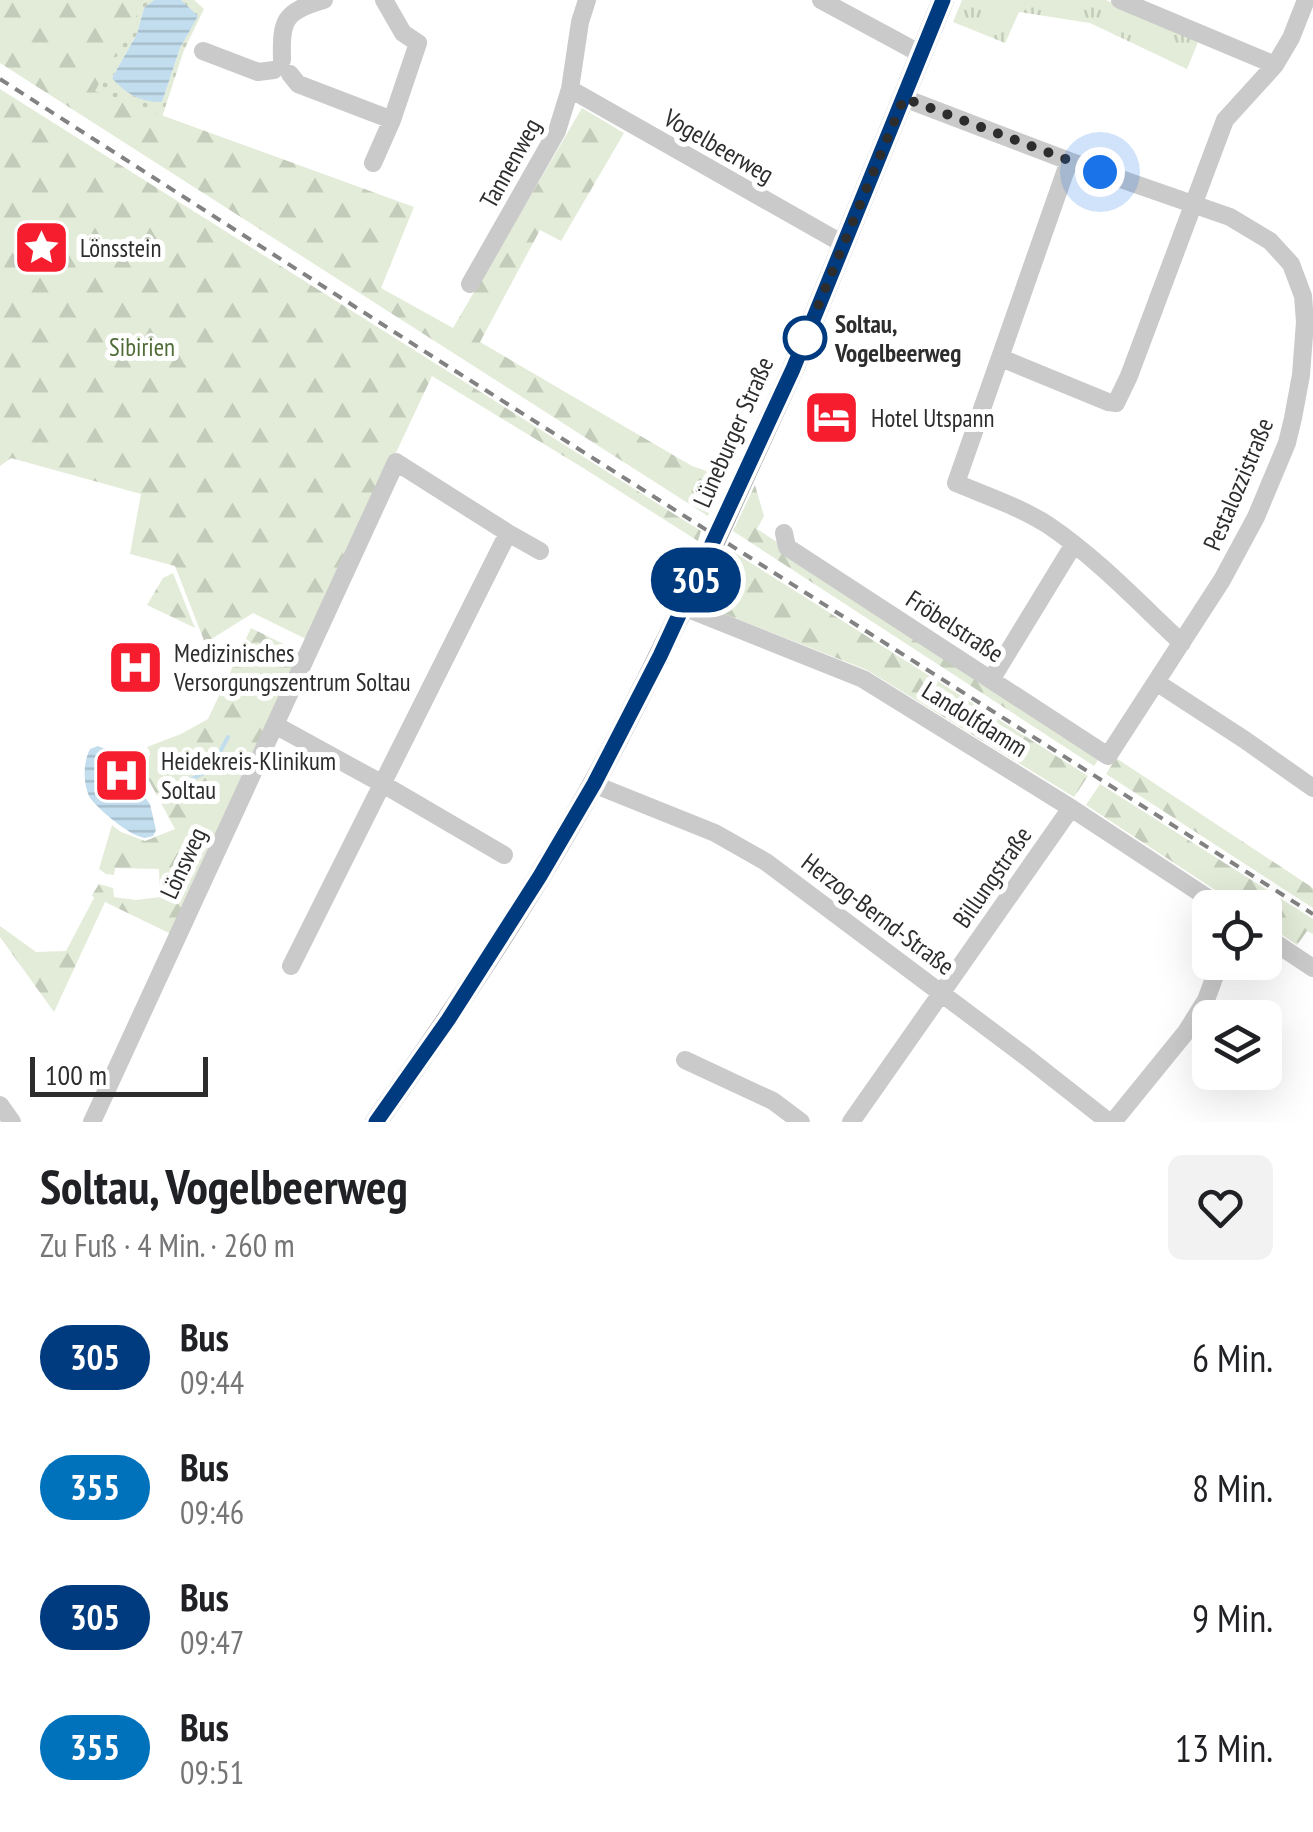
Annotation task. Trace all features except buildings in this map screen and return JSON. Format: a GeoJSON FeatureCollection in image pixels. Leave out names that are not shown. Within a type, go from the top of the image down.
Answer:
{"type":"FeatureCollection","features":[{"type":"Feature","properties":{"kind":"main road","name":"Lüneburger Straße"},"geometry":{"type":"LineString","coordinates":[[376,1122],[448,1020],[540,876],[594,784],[683,608],[793,369],[943,0]]}},
{"type":"Feature","properties":{"kind":"street"},"geometry":{"type":"LineString","coordinates":[[324,0],[298,8],[286,21],[282,68],[298,84],[392,120]]}},
{"type":"Feature","properties":{"kind":"street"},"geometry":{"type":"LineString","coordinates":[[374,163],[418,43],[402,33],[384,0]]}},
{"type":"Feature","properties":{"kind":"street","name":"Tannenweg"},"geometry":{"type":"LineString","coordinates":[[470,284],[558,131],[586,0]]}},
{"type":"Feature","properties":{"kind":"street"},"geometry":{"type":"LineString","coordinates":[[821,0],[921,54]]}},
{"type":"Feature","properties":{"kind":"street"},"geometry":{"type":"LineString","coordinates":[[1120,0],[1275,65]]}},
{"type":"Feature","properties":{"kind":"street"},"geometry":{"type":"LineString","coordinates":[[1001,358],[1116,403],[1225,120],[1275,65],[1306,0]]}},
{"type":"Feature","properties":{"kind":"street"},"geometry":{"type":"LineString","coordinates":[[203,51],[258,72],[282,68]]}},
{"type":"Feature","properties":{"kind":"street","name":"Vogelbeerweg"},"geometry":{"type":"LineString","coordinates":[[570,89],[844,244]]}},
{"type":"Feature","properties":{"kind":"street","name":"Pestalozzistraße"},"geometry":{"type":"LineString","coordinates":[[904,98],[1230,218],[1270,240],[1291,264],[1303,296],[1309,323],[1287,443],[1256,517],[1222,580],[1108,756]]}},
{"type":"Feature","properties":{"kind":"street"},"geometry":{"type":"LineString","coordinates":[[1070,161],[956,483],[1046,524],[1074,544],[1182,643]]}},
{"type":"Feature","properties":{"kind":"street","name":"Lönsweg"},"geometry":{"type":"LineString","coordinates":[[92,1122],[396,462],[508,533]]}},
{"type":"Feature","properties":{"kind":"street"},"geometry":{"type":"LineString","coordinates":[[291,966],[508,533],[540,551]]}},
{"type":"Feature","properties":{"kind":"street","name":"Fröbelstraße"},"geometry":{"type":"LineString","coordinates":[[784,533],[787,547],[1108,756]]}},
{"type":"Feature","properties":{"kind":"street"},"geometry":{"type":"LineString","coordinates":[[991,680],[1074,544]]}},
{"type":"Feature","properties":{"kind":"street","name":"Landolfdamm"},"geometry":{"type":"LineString","coordinates":[[683,608],[863,679],[1196,890]]}},
{"type":"Feature","properties":{"kind":"street"},"geometry":{"type":"LineString","coordinates":[[1156,682],[1310,780]]}},
{"type":"Feature","properties":{"kind":"street"},"geometry":{"type":"LineString","coordinates":[[275,725],[504,855]]}},
{"type":"Feature","properties":{"kind":"street","name":"Herzog-Bernd-Straße"},"geometry":{"type":"LineString","coordinates":[[594,784],[715,833],[766,862],[1111,1122]]}},
{"type":"Feature","properties":{"kind":"street","name":"Billungstraße"},"geometry":{"type":"LineString","coordinates":[[851,1122],[1071,808]]}},
{"type":"Feature","properties":{"kind":"street"},"geometry":{"type":"LineString","coordinates":[[1282,947],[1313,968]]}},
{"type":"Feature","properties":{"kind":"street"},"geometry":{"type":"LineString","coordinates":[[1111,1122],[1186,1032],[1213,980]]}},
{"type":"Feature","properties":{"kind":"street"},"geometry":{"type":"LineString","coordinates":[[685,1060],[773,1102],[801,1122]]}},
{"type":"Feature","properties":{"kind":"street"},"geometry":{"type":"LineString","coordinates":[[0,1105],[12,1122]]}},
{"type":"Feature","properties":{"kind":"green space"},"geometry":{"type":"Polygon","coordinates":[[[0,0],[145,0],[95,91],[414,207],[381,288],[453,328],[582,108],[624,133],[561,241],[540,230],[480,342],[692,466],[724,477],[708,516],[0,63],[0,0]]]}},
{"type":"Feature","properties":{"kind":"green space"},"geometry":{"type":"Polygon","coordinates":[[[145,0],[154,0],[144,8],[137,34],[112,78],[162,102],[180,48],[197,17],[181,0],[194,0],[204,9],[184,50],[162,117],[94,91],[145,0]]]}},
{"type":"Feature","properties":{"kind":"green space"},"geometry":{"type":"Polygon","coordinates":[[[962,0],[1106,0],[1198,42],[1187,69],[1090,23],[1019,12],[1005,43],[953,22],[962,0]]]}},
{"type":"Feature","properties":{"kind":"green space","name":"Sibirien"},"geometry":{"type":"Polygon","coordinates":[[[0,89],[701,531],[698,541],[432,376],[308,640],[253,613],[205,643],[175,566],[130,554],[141,494],[11,458],[0,466],[0,89]]]}},
{"type":"Feature","properties":{"kind":"green space"},"geometry":{"type":"Polygon","coordinates":[[[755,485],[764,516],[757,529],[1102,754],[1094,766],[733,531],[755,485]]]}},
{"type":"Feature","properties":{"kind":"green space"},"geometry":{"type":"Polygon","coordinates":[[[724,546],[1088,776],[1074,797],[867,670],[707,607],[700,598],[724,546]]]}},
{"type":"Feature","properties":{"kind":"green space"},"geometry":{"type":"Polygon","coordinates":[[[173,573],[195,628],[147,605],[163,578],[173,573]]]}},
{"type":"Feature","properties":{"kind":"green space"},"geometry":{"type":"Polygon","coordinates":[[[251,628],[302,653],[171,934],[105,902],[54,1012],[0,937],[0,926],[36,952],[66,951],[99,884],[113,888],[114,897],[160,897],[159,869],[115,868],[114,875],[99,869],[112,825],[145,841],[175,829],[147,777],[147,747],[208,719],[251,628]]]}},
{"type":"Feature","properties":{"kind":"green space"},"geometry":{"type":"Polygon","coordinates":[[[1116,758],[1313,888],[1313,908],[1106,774],[1116,758]]]}},
{"type":"Feature","properties":{"kind":"green space"},"geometry":{"type":"Polygon","coordinates":[[[1100,784],[1267,890],[1215,890],[1086,805],[1100,784]]]}},
{"type":"Feature","properties":{"kind":"green space"},"geometry":{"type":"Polygon","coordinates":[[[1282,899],[1313,919],[1313,934],[1307,931],[1297,945],[1282,935],[1282,899]]]}},
{"type":"Feature","properties":{"kind":"water"},"geometry":{"type":"Polygon","coordinates":[[[154,0],[181,0],[198,16],[180,48],[162,102],[134,96],[112,78],[137,34],[144,8],[154,0]]]}},
{"type":"Feature","properties":{"kind":"water"},"geometry":{"type":"Polygon","coordinates":[[[98,746],[110,751],[150,804],[156,830],[153,836],[143,838],[126,830],[89,796],[86,760],[90,749],[98,746]]]}},
{"type":"Feature","properties":{"kind":"waterway"},"geometry":{"type":"LineString","coordinates":[[212,767],[228,737]]}},
{"type":"Feature","properties":{"kind":"waterway"},"geometry":{"type":"LineString","coordinates":[[180,785],[204,773]]}},
{"type":"Feature","properties":{"kind":"railway"},"geometry":{"type":"LineString","coordinates":[[0,79],[1313,914]]}},
{"type":"Feature","properties":{"kind":"bus line","name":"305"},"geometry":{"type":"LineString","coordinates":[[376,1122],[448,1020],[540,876],[594,784],[660,656],[793,369],[943,0]]}},
{"type":"Feature","properties":{"kind":"place","name":"Lönsstein"},"geometry":{"type":"Point","coordinates":[41,248]}},
{"type":"Feature","properties":{"kind":"place","name":"Soltau, Vogelbeerweg"},"geometry":{"type":"Point","coordinates":[805,338]}},
{"type":"Feature","properties":{"kind":"place","name":"Hotel Utspann"},"geometry":{"type":"Point","coordinates":[832,418]}},
{"type":"Feature","properties":{"kind":"place","name":"Medizinisches Versorgungszentrum Soltau"},"geometry":{"type":"Point","coordinates":[135,667]}},
{"type":"Feature","properties":{"kind":"place","name":"Heidekreis-Klinikum Soltau"},"geometry":{"type":"Point","coordinates":[122,775]}},
{"type":"Feature","properties":{"kind":"route"},"geometry":{"type":"LineString","coordinates":[[805,338],[904,98],[1100,172]]}}]}
